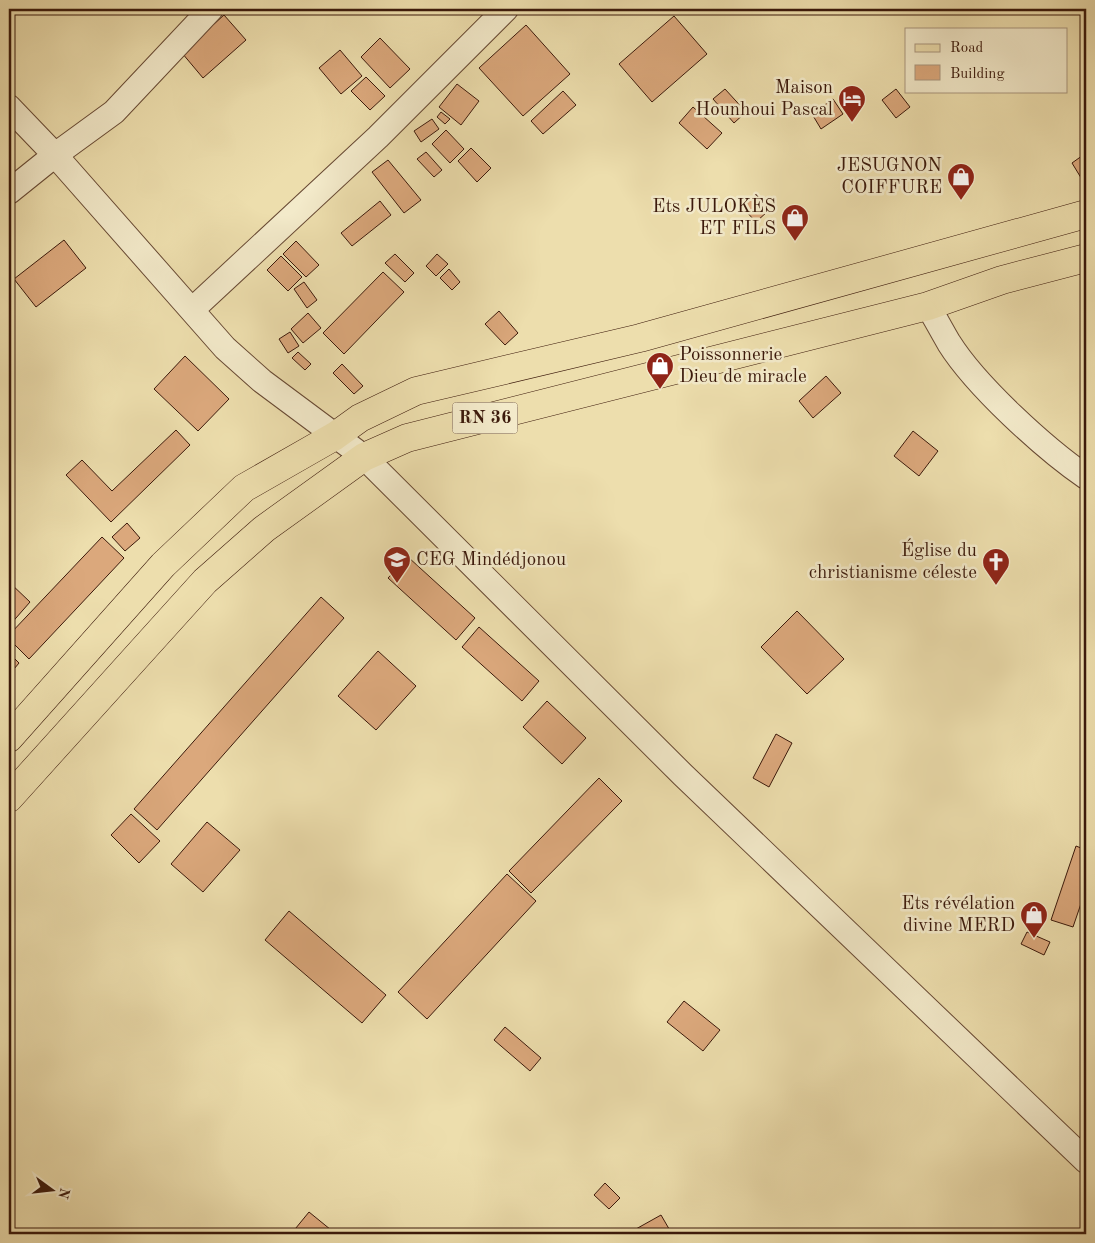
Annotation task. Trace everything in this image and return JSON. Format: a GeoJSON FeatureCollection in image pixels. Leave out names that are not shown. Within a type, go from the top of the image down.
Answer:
{"type":"FeatureCollection","features":[{"type":"Feature","properties":{"kind":"main road","name":"RN 36"},"geometry":{"type":"LineString","coordinates":[[9,738],[163,566],[244,488],[335,436],[360,418],[416,391],[640,338],[1086,214]]}},
{"type":"Feature","properties":{"kind":"main road","name":"RN 36"},"geometry":{"type":"LineString","coordinates":[[9,798],[204,581],[264,529],[364,457],[407,438],[928,306],[1002,280],[1086,258]]}},
{"type":"Feature","properties":{"kind":"street"},"geometry":{"type":"LineString","coordinates":[[9,192],[55,155],[114,112],[211,9]]}},
{"type":"Feature","properties":{"kind":"street"},"geometry":{"type":"LineString","coordinates":[[193,309],[378,137],[506,9]]}},
{"type":"Feature","properties":{"kind":"street"},"geometry":{"type":"LineString","coordinates":[[9,107],[55,155],[193,309],[224,348],[262,381],[364,457],[683,775],[1086,1161]]}},
{"type":"Feature","properties":{"kind":"street"},"geometry":{"type":"LineString","coordinates":[[928,306],[950,344],[978,381],[1015,417],[1086,476]]}},
{"type":"Feature","properties":{"kind":"building"},"geometry":{"type":"Polygon","coordinates":[[[224,15],[246,40],[203,78],[182,53],[224,15]]]}},
{"type":"Feature","properties":{"kind":"building"},"geometry":{"type":"Polygon","coordinates":[[[674,16],[707,54],[652,102],[619,64],[674,16]]]}},
{"type":"Feature","properties":{"kind":"building"},"geometry":{"type":"Polygon","coordinates":[[[526,25],[570,74],[523,116],[479,68],[526,25]]]}},
{"type":"Feature","properties":{"kind":"building"},"geometry":{"type":"Polygon","coordinates":[[[380,38],[410,69],[390,88],[361,57],[380,38]]]}},
{"type":"Feature","properties":{"kind":"building"},"geometry":{"type":"Polygon","coordinates":[[[340,50],[362,76],[341,94],[319,68],[340,50]]]}},
{"type":"Feature","properties":{"kind":"building"},"geometry":{"type":"Polygon","coordinates":[[[366,77],[385,96],[370,110],[351,91],[366,77]]]}},
{"type":"Feature","properties":{"kind":"building"},"geometry":{"type":"Polygon","coordinates":[[[457,84],[479,101],[461,125],[439,107],[457,84]]]}},
{"type":"Feature","properties":{"kind":"building"},"geometry":{"type":"Polygon","coordinates":[[[725,89],[746,112],[734,123],[713,99],[725,89]]]}},
{"type":"Feature","properties":{"kind":"building"},"geometry":{"type":"Polygon","coordinates":[[[896,89],[910,107],[896,118],[882,100],[896,89]]]}},
{"type":"Feature","properties":{"kind":"building"},"geometry":{"type":"Polygon","coordinates":[[[563,91],[576,105],[543,134],[531,121],[563,91]]]}},
{"type":"Feature","properties":{"kind":"building"},"geometry":{"type":"Polygon","coordinates":[[[833,99],[843,114],[821,129],[812,114],[833,99]]]}},
{"type":"Feature","properties":{"kind":"building"},"geometry":{"type":"Polygon","coordinates":[[[693,107],[722,133],[707,149],[679,123],[693,107]]]}},
{"type":"Feature","properties":{"kind":"building"},"geometry":{"type":"Polygon","coordinates":[[[441,112],[450,119],[445,124],[437,117],[441,112]]]}},
{"type":"Feature","properties":{"kind":"building"},"geometry":{"type":"Polygon","coordinates":[[[432,119],[439,129],[421,142],[414,131],[432,119]]]}},
{"type":"Feature","properties":{"kind":"building"},"geometry":{"type":"Polygon","coordinates":[[[446,130],[464,149],[450,163],[432,144],[446,130]]]}},
{"type":"Feature","properties":{"kind":"building"},"geometry":{"type":"Polygon","coordinates":[[[471,148],[491,168],[477,182],[458,161],[471,148]]]}},
{"type":"Feature","properties":{"kind":"building"},"geometry":{"type":"Polygon","coordinates":[[[426,152],[442,170],[434,177],[417,159],[426,152]]]}},
{"type":"Feature","properties":{"kind":"building"},"geometry":{"type":"Polygon","coordinates":[[[1086,153],[1086,186],[1072,163],[1086,153]]]}},
{"type":"Feature","properties":{"kind":"building"},"geometry":{"type":"Polygon","coordinates":[[[388,160],[421,200],[404,213],[372,172],[388,160]]]}},
{"type":"Feature","properties":{"kind":"building"},"geometry":{"type":"Polygon","coordinates":[[[753,196],[768,211],[756,222],[742,207],[753,196]]]}},
{"type":"Feature","properties":{"kind":"building"},"geometry":{"type":"Polygon","coordinates":[[[380,201],[391,215],[352,246],[341,233],[380,201]]]}},
{"type":"Feature","properties":{"kind":"building"},"geometry":{"type":"Polygon","coordinates":[[[64,240],[86,268],[36,307],[14,279],[64,240]]]}},
{"type":"Feature","properties":{"kind":"building"},"geometry":{"type":"Polygon","coordinates":[[[296,241],[319,265],[306,277],[283,254],[296,241]]]}},
{"type":"Feature","properties":{"kind":"building"},"geometry":{"type":"Polygon","coordinates":[[[395,254],[414,273],[405,282],[385,263],[395,254]]]}},
{"type":"Feature","properties":{"kind":"building"},"geometry":{"type":"Polygon","coordinates":[[[437,254],[448,264],[436,276],[426,266],[437,254]]]}},
{"type":"Feature","properties":{"kind":"building"},"geometry":{"type":"Polygon","coordinates":[[[281,256],[302,277],[288,291],[267,270],[281,256]]]}},
{"type":"Feature","properties":{"kind":"building"},"geometry":{"type":"Polygon","coordinates":[[[449,269],[460,282],[452,290],[440,278],[449,269]]]}},
{"type":"Feature","properties":{"kind":"building"},"geometry":{"type":"Polygon","coordinates":[[[383,272],[404,292],[344,354],[323,333],[383,272]]]}},
{"type":"Feature","properties":{"kind":"building"},"geometry":{"type":"Polygon","coordinates":[[[304,282],[317,300],[307,308],[294,289],[304,282]]]}},
{"type":"Feature","properties":{"kind":"building"},"geometry":{"type":"Polygon","coordinates":[[[499,311],[518,333],[505,345],[485,324],[499,311]]]}},
{"type":"Feature","properties":{"kind":"building"},"geometry":{"type":"Polygon","coordinates":[[[308,313],[321,328],[303,343],[291,329],[308,313]]]}},
{"type":"Feature","properties":{"kind":"building"},"geometry":{"type":"Polygon","coordinates":[[[290,332],[299,346],[288,353],[279,339],[290,332]]]}},
{"type":"Feature","properties":{"kind":"building"},"geometry":{"type":"Polygon","coordinates":[[[298,352],[311,364],[305,370],[292,358],[298,352]]]}},
{"type":"Feature","properties":{"kind":"building"},"geometry":{"type":"Polygon","coordinates":[[[185,356],[229,399],[198,431],[154,389],[185,356]]]}},
{"type":"Feature","properties":{"kind":"building"},"geometry":{"type":"Polygon","coordinates":[[[342,364],[363,386],[354,394],[333,373],[342,364]]]}},
{"type":"Feature","properties":{"kind":"building"},"geometry":{"type":"Polygon","coordinates":[[[826,376],[841,393],[813,418],[799,401],[826,376]]]}},
{"type":"Feature","properties":{"kind":"building"},"geometry":{"type":"Polygon","coordinates":[[[176,430],[190,445],[111,522],[66,475],[82,460],[112,491],[176,430]]]}},
{"type":"Feature","properties":{"kind":"building"},"geometry":{"type":"Polygon","coordinates":[[[913,431],[938,451],[919,476],[894,456],[913,431]]]}},
{"type":"Feature","properties":{"kind":"building"},"geometry":{"type":"Polygon","coordinates":[[[127,523],[140,538],[125,551],[112,537],[127,523]]]}},
{"type":"Feature","properties":{"kind":"building"},"geometry":{"type":"Polygon","coordinates":[[[102,537],[124,558],[29,659],[9,639],[9,635],[102,537]]]}},
{"type":"Feature","properties":{"kind":"building"},"geometry":{"type":"Polygon","coordinates":[[[408,557],[475,618],[456,640],[388,578],[408,557]]]}},
{"type":"Feature","properties":{"kind":"building"},"geometry":{"type":"Polygon","coordinates":[[[9,582],[30,602],[9,626],[9,582]]]}},
{"type":"Feature","properties":{"kind":"building"},"geometry":{"type":"Polygon","coordinates":[[[321,597],[344,618],[157,830],[134,809],[321,597]]]}},
{"type":"Feature","properties":{"kind":"building"},"geometry":{"type":"Polygon","coordinates":[[[797,611],[844,659],[807,694],[761,647],[797,611]]]}},
{"type":"Feature","properties":{"kind":"building"},"geometry":{"type":"Polygon","coordinates":[[[479,627],[539,681],[522,701],[462,647],[479,627]]]}},
{"type":"Feature","properties":{"kind":"building"},"geometry":{"type":"Polygon","coordinates":[[[378,651],[416,686],[376,730],[338,696],[378,651]]]}},
{"type":"Feature","properties":{"kind":"building"},"geometry":{"type":"Polygon","coordinates":[[[9,653],[19,663],[9,675],[9,653]]]}},
{"type":"Feature","properties":{"kind":"building"},"geometry":{"type":"Polygon","coordinates":[[[547,701],[586,738],[562,764],[523,727],[547,701]]]}},
{"type":"Feature","properties":{"kind":"building"},"geometry":{"type":"Polygon","coordinates":[[[776,734],[792,743],[769,787],[753,778],[776,734]]]}},
{"type":"Feature","properties":{"kind":"building"},"geometry":{"type":"Polygon","coordinates":[[[599,778],[622,801],[531,893],[509,871],[599,778]]]}},
{"type":"Feature","properties":{"kind":"building"},"geometry":{"type":"Polygon","coordinates":[[[131,814],[160,841],[139,863],[111,835],[131,814]]]}},
{"type":"Feature","properties":{"kind":"building"},"geometry":{"type":"Polygon","coordinates":[[[207,822],[240,850],[203,892],[171,864],[207,822]]]}},
{"type":"Feature","properties":{"kind":"building"},"geometry":{"type":"Polygon","coordinates":[[[1076,846],[1086,850],[1086,889],[1073,927],[1051,920],[1076,846]]]}},
{"type":"Feature","properties":{"kind":"building"},"geometry":{"type":"Polygon","coordinates":[[[507,874],[536,901],[427,1019],[398,992],[507,874]]]}},
{"type":"Feature","properties":{"kind":"building"},"geometry":{"type":"Polygon","coordinates":[[[289,911],[386,995],[362,1023],[265,940],[289,911]]]}},
{"type":"Feature","properties":{"kind":"building"},"geometry":{"type":"Polygon","coordinates":[[[1027,932],[1050,942],[1044,955],[1021,944],[1027,932]]]}},
{"type":"Feature","properties":{"kind":"building"},"geometry":{"type":"Polygon","coordinates":[[[684,1001],[720,1030],[703,1051],[667,1022],[684,1001]]]}},
{"type":"Feature","properties":{"kind":"building"},"geometry":{"type":"Polygon","coordinates":[[[505,1027],[541,1058],[530,1071],[494,1040],[505,1027]]]}},
{"type":"Feature","properties":{"kind":"building"},"geometry":{"type":"Polygon","coordinates":[[[605,1183],[620,1198],[609,1209],[594,1195],[605,1183]]]}},
{"type":"Feature","properties":{"kind":"building"},"geometry":{"type":"Polygon","coordinates":[[[309,1212],[336,1234],[291,1234],[309,1212]]]}},
{"type":"Feature","properties":{"kind":"building"},"geometry":{"type":"Polygon","coordinates":[[[661,1215],[672,1234],[627,1234],[661,1215]]]}},
{"type":"Feature","properties":{"kind":"place","name":"Maison Hounhoui Pascal"},"geometry":{"type":"Point","coordinates":[852,123]}},
{"type":"Feature","properties":{"kind":"place","name":"JESUGNON COIFFURE"},"geometry":{"type":"Point","coordinates":[961,201]}},
{"type":"Feature","properties":{"kind":"place","name":"Ets JULOKÈS ET FILS"},"geometry":{"type":"Point","coordinates":[795,242]}},
{"type":"Feature","properties":{"kind":"place","name":"Poissonnerie Dieu de miracle"},"geometry":{"type":"Point","coordinates":[660,390]}},
{"type":"Feature","properties":{"kind":"place","name":"CEG Mindédjonou"},"geometry":{"type":"Point","coordinates":[397,584]}},
{"type":"Feature","properties":{"kind":"place","name":"Église du christianisme céleste"},"geometry":{"type":"Point","coordinates":[996,586]}},
{"type":"Feature","properties":{"kind":"place","name":"Ets révélation divine MERD"},"geometry":{"type":"Point","coordinates":[1034,939]}}]}
